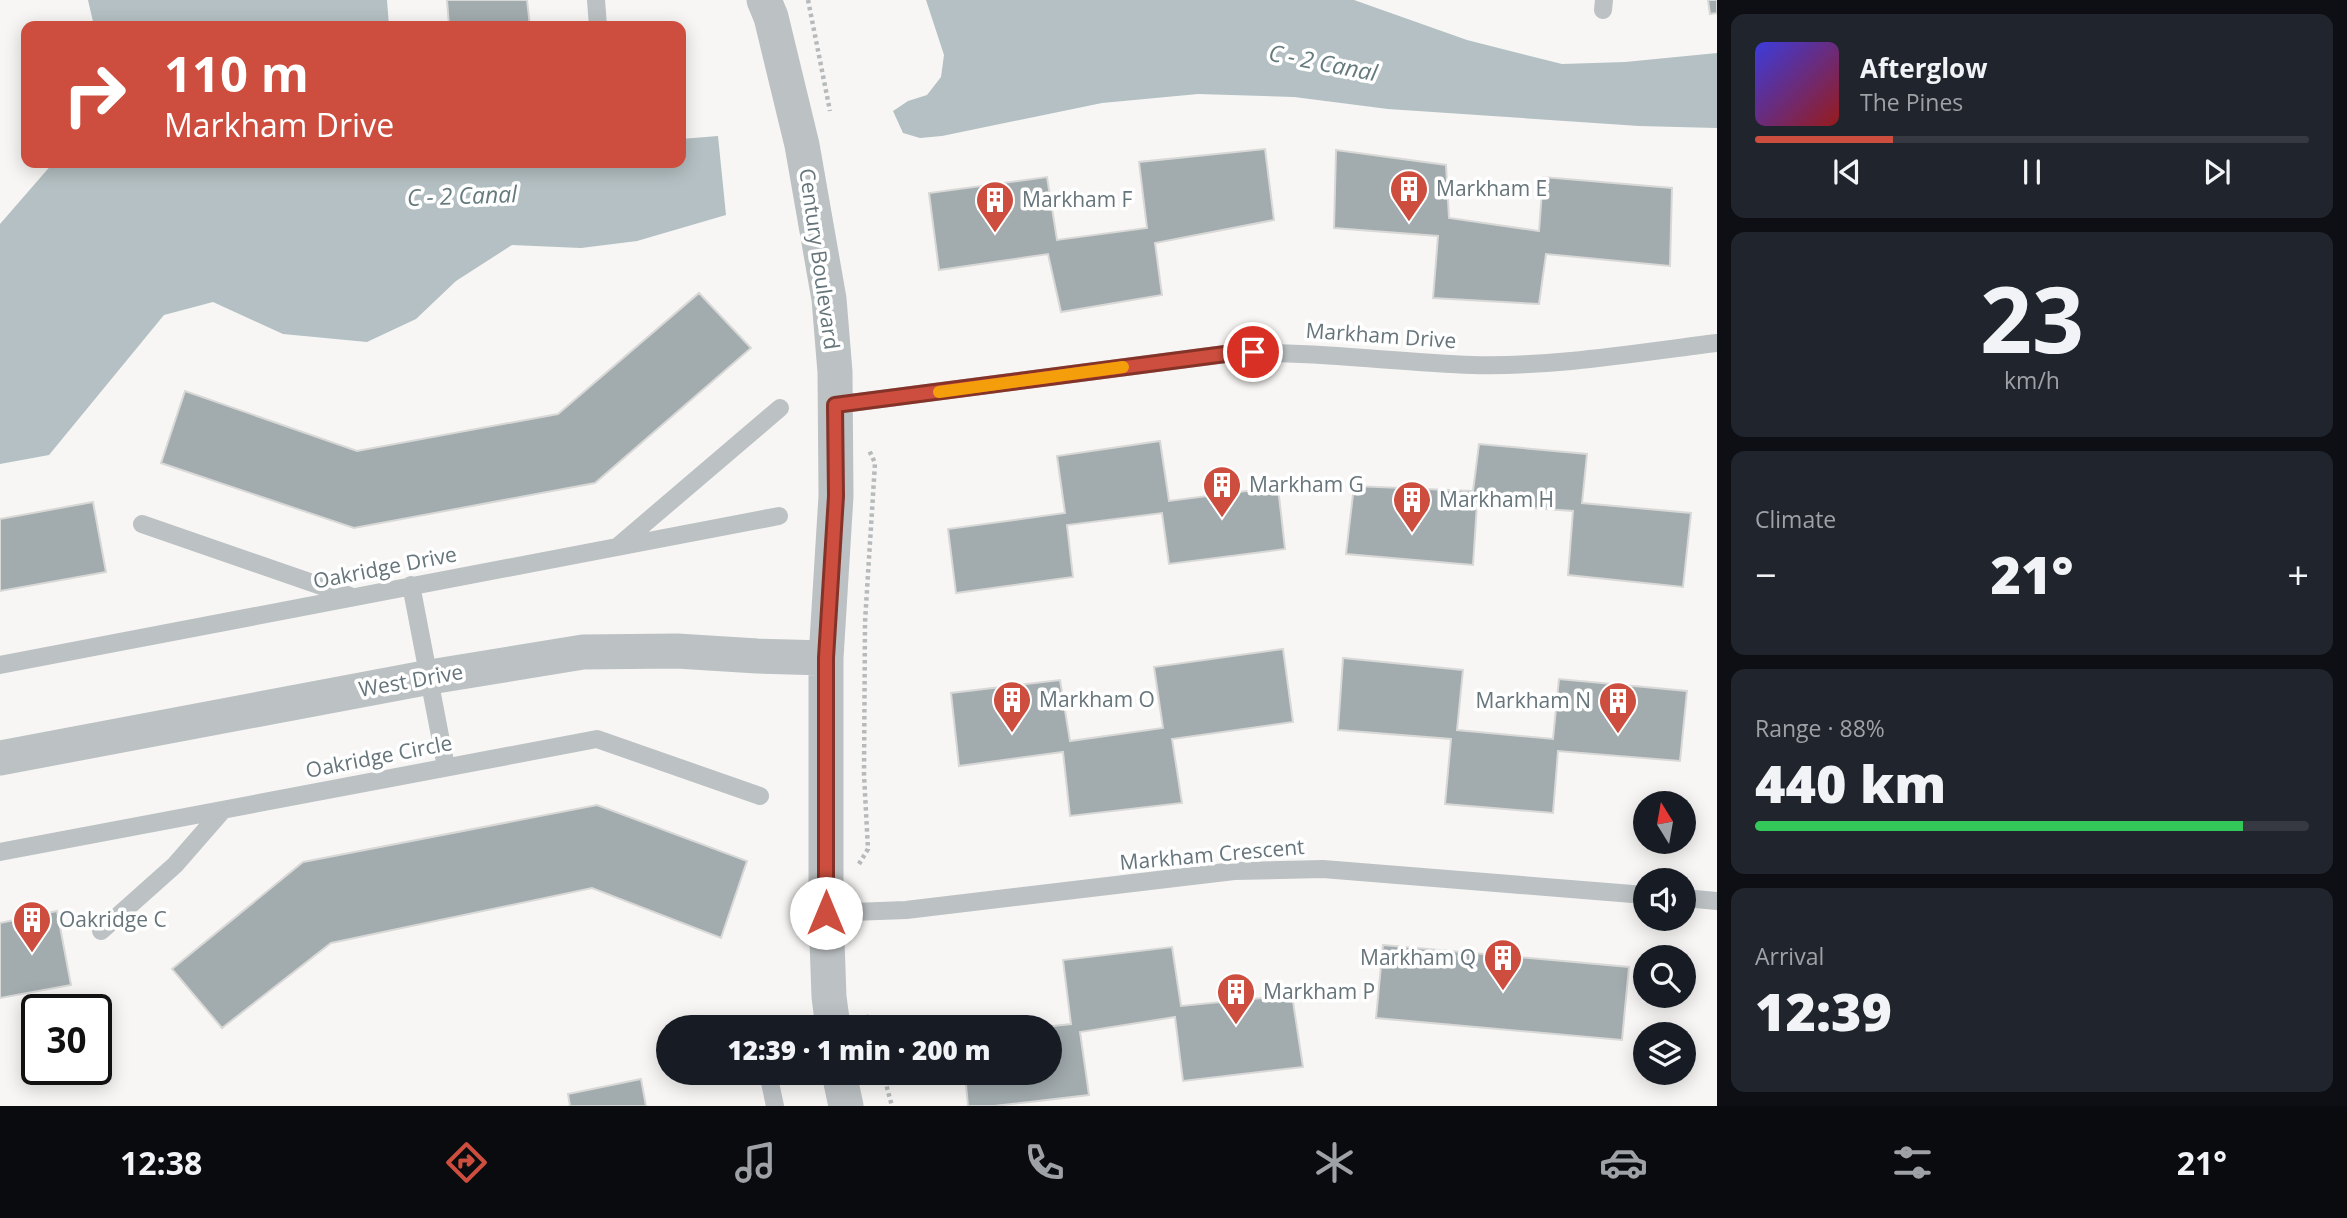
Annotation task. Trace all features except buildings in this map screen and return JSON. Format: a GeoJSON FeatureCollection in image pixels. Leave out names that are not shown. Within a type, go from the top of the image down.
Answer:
{"type":"FeatureCollection","features":[{"type":"Feature","properties":{"kind":"street","name":"Century Boulevard"},"geometry":{"type":"LineString","coordinates":[[764,0],[771,17],[799,132],[829,299],[835,405],[836,496],[826,658],[826,913],[831,1015]]}},
{"type":"Feature","properties":{"kind":"street","name":"West Drive"},"geometry":{"type":"LineString","coordinates":[[0,758],[429,677],[583,652],[677,651],[826,658]]}},
{"type":"Feature","properties":{"kind":"lane"},"geometry":{"type":"LineString","coordinates":[[596,0],[598,21]]}},
{"type":"Feature","properties":{"kind":"lane","name":"Markham Drive"},"geometry":{"type":"LineString","coordinates":[[835,405],[1233,353],[1274,352],[1473,365],[1521,365],[1717,343]]}},
{"type":"Feature","properties":{"kind":"lane"},"geometry":{"type":"LineString","coordinates":[[615,549],[780,408]]}},
{"type":"Feature","properties":{"kind":"lane","name":"Oakridge Drive"},"geometry":{"type":"LineString","coordinates":[[0,665],[779,516]]}},
{"type":"Feature","properties":{"kind":"lane"},"geometry":{"type":"LineString","coordinates":[[142,524],[352,597]]}},
{"type":"Feature","properties":{"kind":"lane"},"geometry":{"type":"LineString","coordinates":[[411,585],[446,767]]}},
{"type":"Feature","properties":{"kind":"lane","name":"Oakridge Circle"},"geometry":{"type":"LineString","coordinates":[[0,852],[597,739],[760,796]]}},
{"type":"Feature","properties":{"kind":"lane"},"geometry":{"type":"LineString","coordinates":[[101,931],[175,865],[223,810]]}},
{"type":"Feature","properties":{"kind":"lane","name":"Markham Crescent"},"geometry":{"type":"LineString","coordinates":[[826,913],[906,910],[1234,871],[1278,869],[1323,869],[1633,894]]}},
{"type":"Feature","properties":{"kind":"lane"},"geometry":{"type":"LineString","coordinates":[[1696,899],[1717,901]]}},
{"type":"Feature","properties":{"kind":"lane"},"geometry":{"type":"LineString","coordinates":[[771,1085],[775,1106]]}},
{"type":"Feature","properties":{"kind":"path"},"geometry":{"type":"LineString","coordinates":[[856,868],[868,849],[864,775],[866,622]]}},
{"type":"Feature","properties":{"kind":"path"},"geometry":{"type":"LineString","coordinates":[[886,1085],[892,1106]]}},
{"type":"Feature","properties":{"kind":"water"},"geometry":{"type":"Polygon","coordinates":[[[88,0],[387,0],[389,21],[93,21],[88,0]]]}},
{"type":"Feature","properties":{"kind":"water","name":"C - 2 Canal"},"geometry":{"type":"Polygon","coordinates":[[[926,0],[1354,0],[1467,40],[1562,64],[1625,62],[1717,53],[1717,128],[1639,126],[1388,109],[1294,97],[1198,94],[1102,103],[942,136],[920,138],[903,133],[893,111],[908,101],[927,95],[941,77],[944,55],[926,0]]]}},
{"type":"Feature","properties":{"kind":"water","name":"C - 2 Canal"},"geometry":{"type":"Polygon","coordinates":[[[718,136],[726,215],[637,241],[581,248],[512,245],[456,281],[416,319],[367,342],[283,334],[213,302],[164,315],[49,455],[0,464],[0,224],[49,168],[686,168],[686,139],[718,136]]]}},
{"type":"Feature","properties":{"kind":"slow traffic"},"geometry":{"type":"LineString","coordinates":[[939,392],[1123,367]]}},
{"type":"Feature","properties":{"kind":"place","name":"Markham E"},"geometry":{"type":"Point","coordinates":[1409,223]}},
{"type":"Feature","properties":{"kind":"place","name":"Markham F"},"geometry":{"type":"Point","coordinates":[995,234]}},
{"type":"Feature","properties":{"kind":"place","name":"Markham G"},"geometry":{"type":"Point","coordinates":[1222,519]}},
{"type":"Feature","properties":{"kind":"place","name":"Markham H"},"geometry":{"type":"Point","coordinates":[1412,534]}},
{"type":"Feature","properties":{"kind":"place","name":"Markham O"},"geometry":{"type":"Point","coordinates":[1012,734]}},
{"type":"Feature","properties":{"kind":"place","name":"Markham N"},"geometry":{"type":"Point","coordinates":[1618,735]}},
{"type":"Feature","properties":{"kind":"place","name":"Oakridge C"},"geometry":{"type":"Point","coordinates":[32,954]}},
{"type":"Feature","properties":{"kind":"place","name":"Markham Q"},"geometry":{"type":"Point","coordinates":[1503,992]}},
{"type":"Feature","properties":{"kind":"place","name":"Markham P"},"geometry":{"type":"Point","coordinates":[1236,1026]}},
{"type":"Feature","properties":{"kind":"route"},"geometry":{"type":"LineString","coordinates":[[826,913],[826,658],[836,496],[835,405],[1253,352]]}}]}
